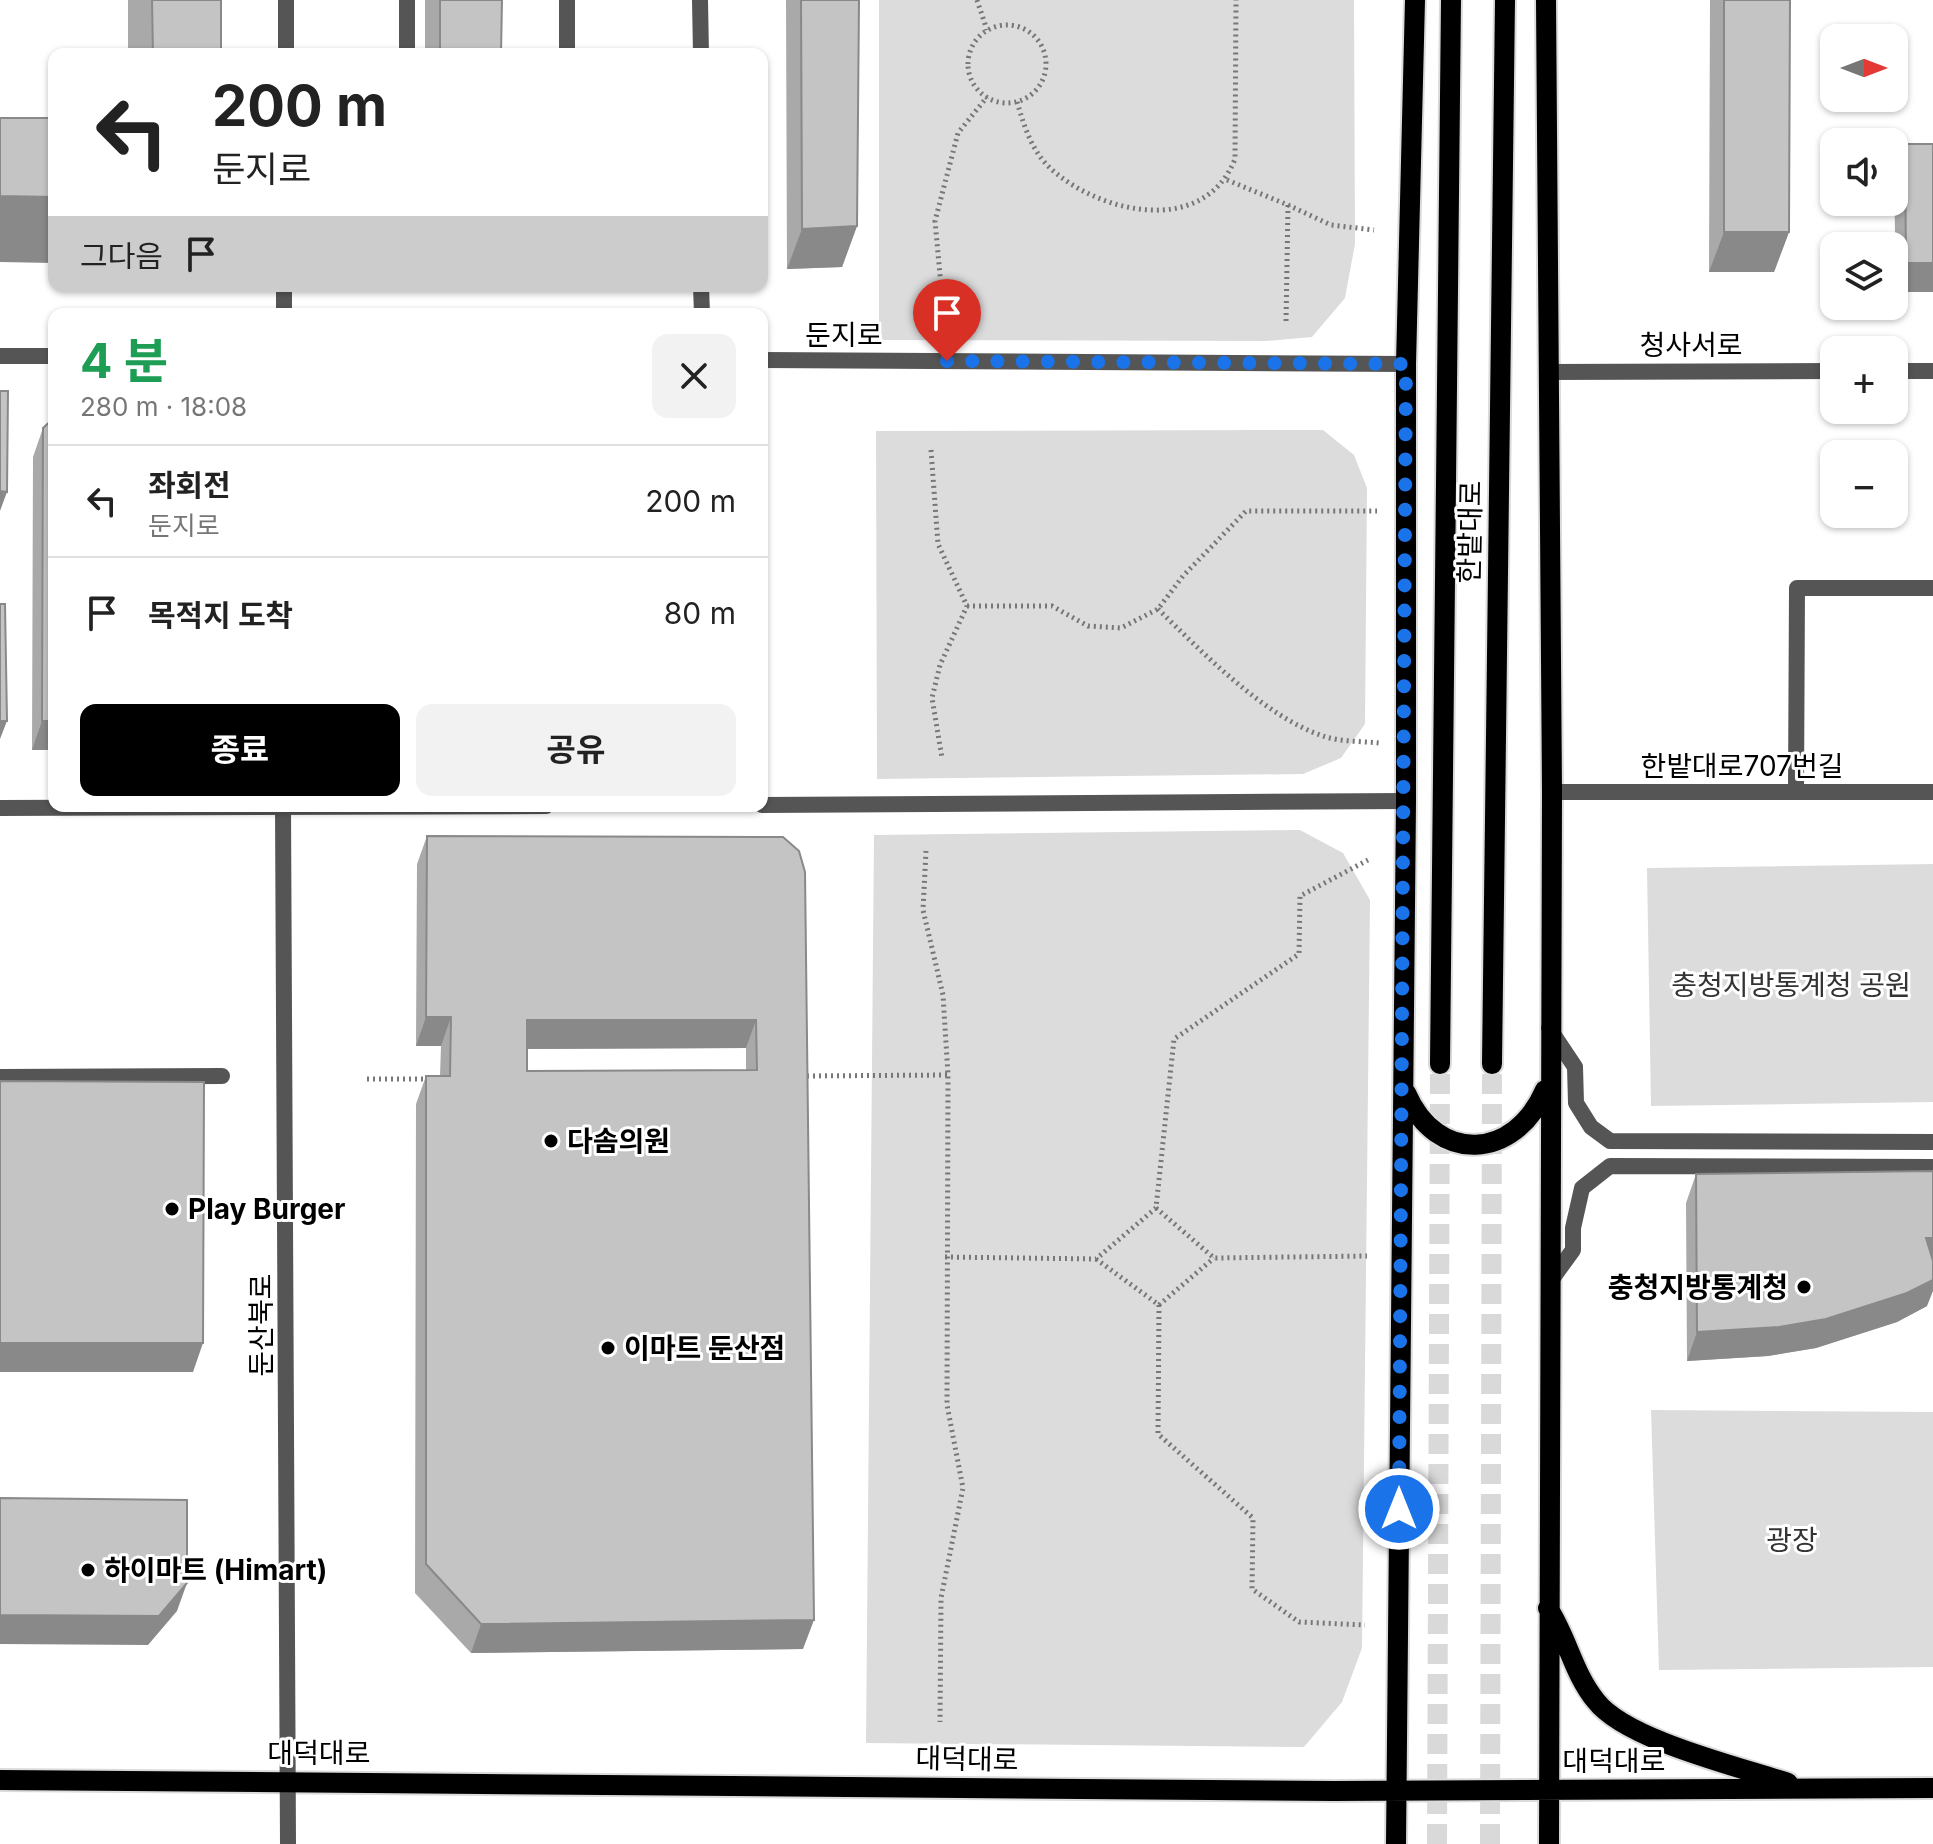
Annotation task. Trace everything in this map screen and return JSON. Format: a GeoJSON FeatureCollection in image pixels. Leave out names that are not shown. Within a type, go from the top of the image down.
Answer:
{"type":"FeatureCollection","features":[{"type":"Feature","properties":{"kind":"main road"},"geometry":{"type":"LineString","coordinates":[[1396,1844],[1406,801],[1406,364],[1415,0]]}},
{"type":"Feature","properties":{"kind":"main road","name":"한밭대로"},"geometry":{"type":"LineString","coordinates":[[1440,1064],[1451,0]]}},
{"type":"Feature","properties":{"kind":"main road","name":"한밭대로"},"geometry":{"type":"LineString","coordinates":[[1492,1064],[1505,0]]}},
{"type":"Feature","properties":{"kind":"main road"},"geometry":{"type":"LineString","coordinates":[[1546,0],[1552,792],[1548,1082],[1549,1844]]}},
{"type":"Feature","properties":{"kind":"main road"},"geometry":{"type":"LineString","coordinates":[[1403,1081],[1417,1116],[1433,1132],[1453,1142],[1476,1146],[1499,1141],[1518,1130],[1534,1113],[1548,1082]]}},
{"type":"Feature","properties":{"kind":"main road"},"geometry":{"type":"LineString","coordinates":[[1548,1608],[1566,1636],[1575,1671],[1598,1704],[1653,1738],[1804,1788]]}},
{"type":"Feature","properties":{"kind":"main road","name":"대덕대로"},"geometry":{"type":"LineString","coordinates":[[0,1780],[1396,1791],[1933,1788]]}},
{"type":"Feature","properties":{"kind":"street"},"geometry":{"type":"LineString","coordinates":[[286,0],[286,48]]}},
{"type":"Feature","properties":{"kind":"street"},"geometry":{"type":"LineString","coordinates":[[407,0],[407,48]]}},
{"type":"Feature","properties":{"kind":"street"},"geometry":{"type":"LineString","coordinates":[[567,0],[567,48]]}},
{"type":"Feature","properties":{"kind":"street"},"geometry":{"type":"LineString","coordinates":[[700,0],[701,48]]}},
{"type":"Feature","properties":{"kind":"street"},"geometry":{"type":"LineString","coordinates":[[0,356],[48,356]]}},
{"type":"Feature","properties":{"kind":"street","name":"둔지로"},"geometry":{"type":"LineString","coordinates":[[768,360],[1406,364]]}},
{"type":"Feature","properties":{"kind":"street","name":"청사서로"},"geometry":{"type":"LineString","coordinates":[[1548,372],[1820,371]]}},
{"type":"Feature","properties":{"kind":"street"},"geometry":{"type":"LineString","coordinates":[[1908,371],[1933,371]]}},
{"type":"Feature","properties":{"kind":"street"},"geometry":{"type":"LineString","coordinates":[[1796,792],[1797,588],[1933,588]]}},
{"type":"Feature","properties":{"kind":"street","name":"한밭대로707번길"},"geometry":{"type":"LineString","coordinates":[[1552,792],[1933,792]]}},
{"type":"Feature","properties":{"kind":"street"},"geometry":{"type":"LineString","coordinates":[[768,805],[1406,801]]}},
{"type":"Feature","properties":{"kind":"street"},"geometry":{"type":"LineString","coordinates":[[0,808],[48,808]]}},
{"type":"Feature","properties":{"kind":"street","name":"둔산북로"},"geometry":{"type":"LineString","coordinates":[[283,812],[288,1844]]}},
{"type":"Feature","properties":{"kind":"street"},"geometry":{"type":"LineString","coordinates":[[1549,1028],[1575,1067],[1576,1103],[1591,1127],[1610,1141],[1933,1142]]}},
{"type":"Feature","properties":{"kind":"street"},"geometry":{"type":"LineString","coordinates":[[0,1077],[222,1076]]}},
{"type":"Feature","properties":{"kind":"street"},"geometry":{"type":"LineString","coordinates":[[1548,1284],[1573,1250],[1573,1228],[1582,1188],[1610,1166],[1933,1167]]}},
{"type":"Feature","properties":{"kind":"path"},"geometry":{"type":"LineString","coordinates":[[977,0],[987,30]]}},
{"type":"Feature","properties":{"kind":"path"},"geometry":{"type":"LineString","coordinates":[[1017,102],[1029,138],[1047,166],[1075,188],[1114,205],[1148,211],[1179,209],[1206,197],[1227,180],[1235,159],[1236,0]]}},
{"type":"Feature","properties":{"kind":"path"},"geometry":{"type":"LineString","coordinates":[[1013,25],[1036,37],[1044,49],[1045,75],[1029,97],[1006,103],[987,97],[977,89],[968,64],[977,39],[987,30],[1013,25]]}},
{"type":"Feature","properties":{"kind":"path"},"geometry":{"type":"LineString","coordinates":[[944,318],[935,221],[958,133],[987,97]]}},
{"type":"Feature","properties":{"kind":"path"},"geometry":{"type":"LineString","coordinates":[[1227,180],[1331,225],[1374,230]]}},
{"type":"Feature","properties":{"kind":"path"},"geometry":{"type":"LineString","coordinates":[[1286,322],[1288,205]]}},
{"type":"Feature","properties":{"kind":"path"},"geometry":{"type":"LineString","coordinates":[[931,450],[938,544],[967,606],[940,665],[932,698],[942,758]]}},
{"type":"Feature","properties":{"kind":"path"},"geometry":{"type":"LineString","coordinates":[[967,606],[1052,606],[1088,626],[1121,628],[1158,609],[1183,576],[1246,511],[1387,511]]}},
{"type":"Feature","properties":{"kind":"path"},"geometry":{"type":"LineString","coordinates":[[1158,609],[1241,685],[1299,727],[1327,738],[1379,743]]}},
{"type":"Feature","properties":{"kind":"path"},"geometry":{"type":"LineString","coordinates":[[926,851],[923,910],[943,995],[948,1075],[945,1257],[947,1405],[963,1488],[941,1598],[940,1722]]}},
{"type":"Feature","properties":{"kind":"path"},"geometry":{"type":"LineString","coordinates":[[1096,1259],[1156,1208],[1174,1039],[1299,954],[1300,896],[1368,860]]}},
{"type":"Feature","properties":{"kind":"path"},"geometry":{"type":"LineString","coordinates":[[800,1076],[948,1075]]}},
{"type":"Feature","properties":{"kind":"path"},"geometry":{"type":"LineString","coordinates":[[367,1079],[437,1079]]}},
{"type":"Feature","properties":{"kind":"path"},"geometry":{"type":"LineString","coordinates":[[1156,1208],[1214,1258]]}},
{"type":"Feature","properties":{"kind":"path"},"geometry":{"type":"LineString","coordinates":[[1365,1625],[1299,1622],[1252,1589],[1253,1518],[1158,1434],[1159,1305],[1214,1258],[1367,1256]]}},
{"type":"Feature","properties":{"kind":"path"},"geometry":{"type":"LineString","coordinates":[[945,1257],[1096,1259],[1159,1305]]}},
{"type":"Feature","properties":{"kind":"green space"},"geometry":{"type":"Polygon","coordinates":[[[879,0],[1354,0],[1355,244],[1345,298],[1312,337],[1266,341],[879,340],[879,0]]]}},
{"type":"Feature","properties":{"kind":"green space"},"geometry":{"type":"Polygon","coordinates":[[[1323,430],[1354,455],[1367,488],[1365,724],[1341,758],[1303,774],[877,779],[876,431],[1323,430]]]}},
{"type":"Feature","properties":{"kind":"green space"},"geometry":{"type":"Polygon","coordinates":[[[1300,830],[1343,853],[1370,900],[1362,1648],[1342,1702],[1304,1747],[866,1743],[874,835],[1300,830]]]}},
{"type":"Feature","properties":{"kind":"green space","name":"충청지방통계청 공원"},"geometry":{"type":"Polygon","coordinates":[[[1933,864],[1933,1102],[1651,1106],[1647,868],[1933,864]]]}},
{"type":"Feature","properties":{"kind":"green space","name":"광장"},"geometry":{"type":"Polygon","coordinates":[[[1651,1410],[1933,1412],[1933,1667],[1659,1670],[1651,1410]]]}},
{"type":"Feature","properties":{"kind":"building"},"geometry":{"type":"Polygon","coordinates":[[[152,0],[221,0],[221,48],[153,48],[152,0]]]}},
{"type":"Feature","properties":{"kind":"building"},"geometry":{"type":"Polygon","coordinates":[[[440,0],[502,0],[501,48],[440,48],[440,0]]]}},
{"type":"Feature","properties":{"kind":"building"},"geometry":{"type":"Polygon","coordinates":[[[801,0],[859,0],[857,226],[802,229],[801,0]]]}},
{"type":"Feature","properties":{"kind":"building"},"geometry":{"type":"Polygon","coordinates":[[[1724,0],[1790,0],[1789,232],[1724,232],[1724,0]]]}},
{"type":"Feature","properties":{"kind":"building"},"geometry":{"type":"Polygon","coordinates":[[[0,118],[48,118],[48,197],[0,196],[0,118]]]}},
{"type":"Feature","properties":{"kind":"building"},"geometry":{"type":"Polygon","coordinates":[[[1908,144],[1933,144],[1933,263],[1908,263],[1908,144]]]}},
{"type":"Feature","properties":{"kind":"building"},"geometry":{"type":"Polygon","coordinates":[[[0,391],[8,391],[7,492],[0,491],[0,391]]]}},
{"type":"Feature","properties":{"kind":"building"},"geometry":{"type":"Polygon","coordinates":[[[48,423],[48,721],[42,721],[43,428],[48,423]]]}},
{"type":"Feature","properties":{"kind":"building"},"geometry":{"type":"Polygon","coordinates":[[[0,604],[5,604],[7,721],[0,721],[0,604]]]}},
{"type":"Feature","properties":{"kind":"building","name":"이마트 둔산점"},"geometry":{"type":"Polygon","coordinates":[[[427,836],[783,837],[799,851],[805,872],[814,1620],[481,1624],[426,1564],[426,1076],[450,1076],[451,1017],[426,1017],[427,836]],[[527,1020],[527,1071],[757,1070],[756,1020],[527,1020]]]}},
{"type":"Feature","properties":{"kind":"building"},"geometry":{"type":"Polygon","coordinates":[[[0,1081],[204,1082],[203,1343],[0,1343],[0,1081]]]}},
{"type":"Feature","properties":{"kind":"building","name":"충청지방통계청"},"geometry":{"type":"Polygon","coordinates":[[[1933,1171],[1933,1238],[1926,1238],[1933,1261],[1933,1280],[1907,1293],[1826,1319],[1779,1327],[1697,1332],[1696,1174],[1933,1171]]]}},
{"type":"Feature","properties":{"kind":"building","name":"하이마트 (Himart)"},"geometry":{"type":"Polygon","coordinates":[[[0,1498],[187,1500],[187,1583],[159,1616],[0,1615],[0,1498]]]}},
{"type":"Feature","properties":{"kind":"tunnel"},"geometry":{"type":"LineString","coordinates":[[1437,1844],[1440,1064]]}},
{"type":"Feature","properties":{"kind":"tunnel"},"geometry":{"type":"LineString","coordinates":[[1490,1844],[1492,1064]]}},
{"type":"Feature","properties":{"kind":"place","name":"다솜의원"},"geometry":{"type":"Point","coordinates":[551,1141]}},
{"type":"Feature","properties":{"kind":"place","name":"Play Burger"},"geometry":{"type":"Point","coordinates":[172,1209]}},
{"type":"Feature","properties":{"kind":"place","name":"충청지방통계청"},"geometry":{"type":"Point","coordinates":[1804,1287]}},
{"type":"Feature","properties":{"kind":"place","name":"이마트 둔산점"},"geometry":{"type":"Point","coordinates":[608,1348]}},
{"type":"Feature","properties":{"kind":"place","name":"하이마트 (Himart)"},"geometry":{"type":"Point","coordinates":[88,1570]}},
{"type":"Feature","properties":{"kind":"route"},"geometry":{"type":"LineString","coordinates":[[947,361],[1406,364],[1406,801],[1399,1509]]}}]}
